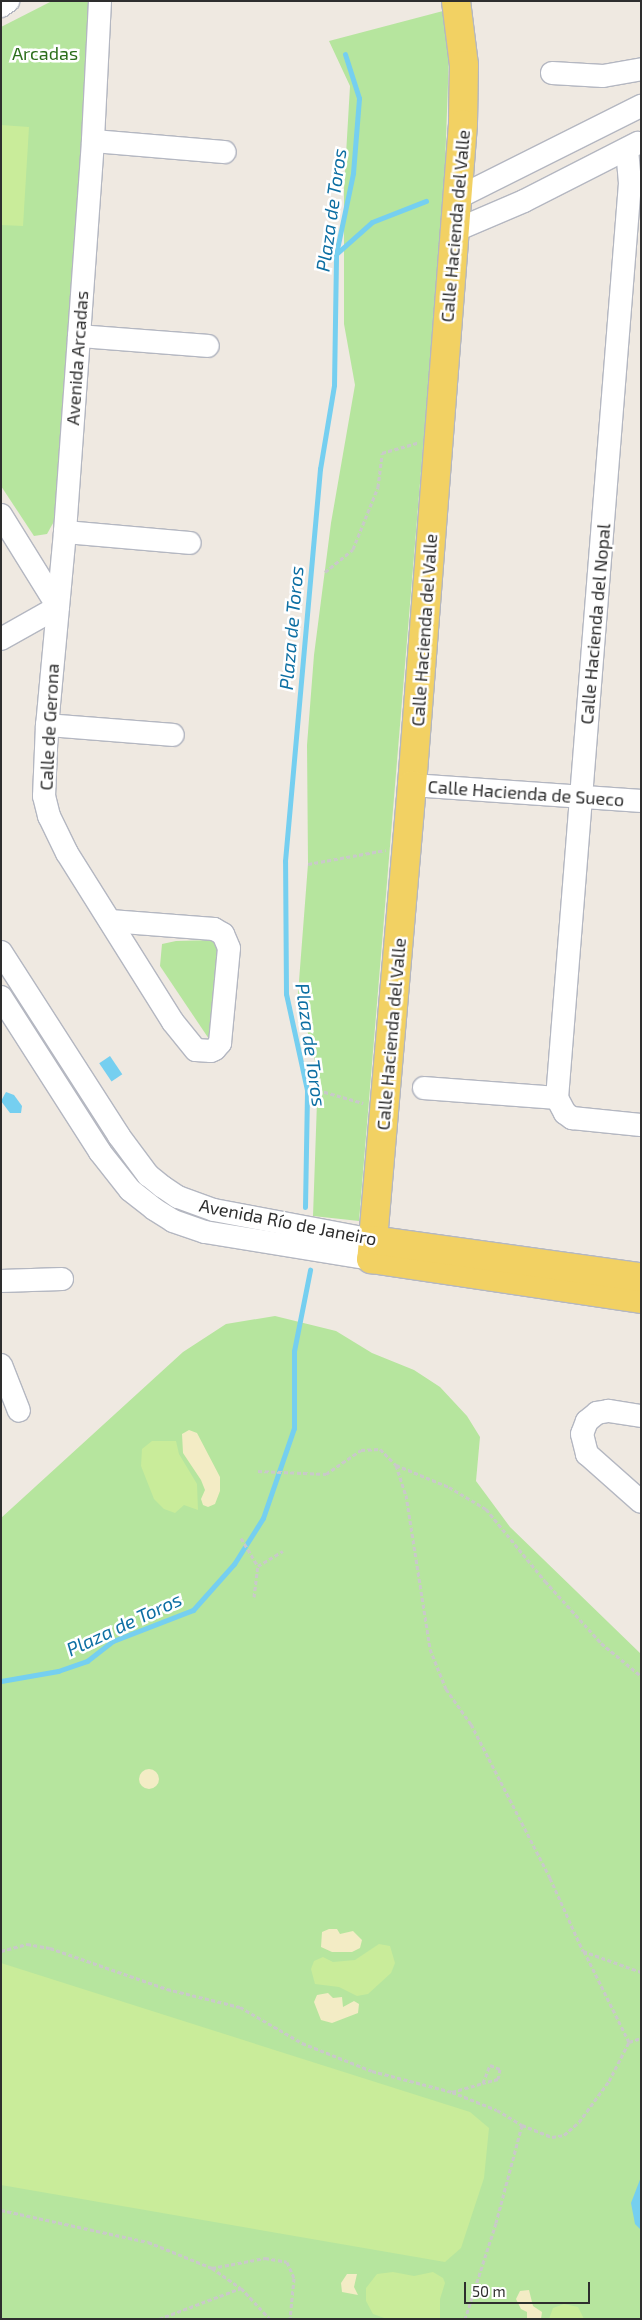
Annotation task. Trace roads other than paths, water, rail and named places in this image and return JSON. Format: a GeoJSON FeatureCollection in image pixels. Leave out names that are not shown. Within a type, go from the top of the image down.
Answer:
{"type":"FeatureCollection","features":[{"type":"Feature","properties":{"kind":"main road","name":"Calle Hacienda del Valle"},"geometry":{"type":"LineString","coordinates":[[372,1250],[412,785],[457,198],[464,65],[456,1]]}},
{"type":"Feature","properties":{"kind":"main road","name":"Avenida Río de Janeiro"},"geometry":{"type":"LineString","coordinates":[[372,1250],[641,1277]]}},
{"type":"Feature","properties":{"kind":"main road","name":"Avenida Río de Janeiro"},"geometry":{"type":"LineString","coordinates":[[372,1250],[641,1300]]}},
{"type":"Feature","properties":{"kind":"street"},"geometry":{"type":"LineString","coordinates":[[1,6],[8,1]]}},
{"type":"Feature","properties":{"kind":"street","name":"Avenida Arcadas"},"geometry":{"type":"LineString","coordinates":[[58,607],[93,142],[100,1]]}},
{"type":"Feature","properties":{"kind":"street"},"geometry":{"type":"LineString","coordinates":[[552,73],[603,76],[641,69]]}},
{"type":"Feature","properties":{"kind":"street"},"geometry":{"type":"LineString","coordinates":[[457,198],[641,106]]}},
{"type":"Feature","properties":{"kind":"street"},"geometry":{"type":"LineString","coordinates":[[93,142],[225,152]]}},
{"type":"Feature","properties":{"kind":"street"},"geometry":{"type":"LineString","coordinates":[[454,231],[524,201],[634,145]]}},
{"type":"Feature","properties":{"kind":"street","name":"Calle Hacienda del Nopal"},"geometry":{"type":"LineString","coordinates":[[557,1098],[634,145]]}},
{"type":"Feature","properties":{"kind":"street"},"geometry":{"type":"LineString","coordinates":[[79,336],[208,346]]}},
{"type":"Feature","properties":{"kind":"street"},"geometry":{"type":"LineString","coordinates":[[1,515],[58,607],[1,638]]}},
{"type":"Feature","properties":{"kind":"street"},"geometry":{"type":"LineString","coordinates":[[65,532],[190,543]]}},
{"type":"Feature","properties":{"kind":"street","name":"Calle de Gerona"},"geometry":{"type":"LineString","coordinates":[[58,607],[47,725],[44,796],[49,816],[67,853],[110,921],[188,1044],[196,1050],[211,1052],[216,1049],[220,1043],[229,948],[223,934],[214,929],[110,921]]}},
{"type":"Feature","properties":{"kind":"street"},"geometry":{"type":"LineString","coordinates":[[47,725],[173,735]]}},
{"type":"Feature","properties":{"kind":"street","name":"Calle Hacienda de Sueco"},"geometry":{"type":"LineString","coordinates":[[412,785],[641,801]]}},
{"type":"Feature","properties":{"kind":"street","name":"Avenida Río de Janeiro"},"geometry":{"type":"LineString","coordinates":[[1,952],[119,1136],[148,1175],[178,1197],[214,1210],[372,1250]]}},
{"type":"Feature","properties":{"kind":"street","name":"Avenida Río de Janeiro"},"geometry":{"type":"LineString","coordinates":[[1,997],[100,1152],[130,1190],[154,1209],[173,1221],[205,1232],[372,1250]]}},
{"type":"Feature","properties":{"kind":"street"},"geometry":{"type":"LineString","coordinates":[[424,1088],[557,1098],[565,1113],[572,1118],[641,1125]]}},
{"type":"Feature","properties":{"kind":"street"},"geometry":{"type":"LineString","coordinates":[[5,1283],[62,1279]]}},
{"type":"Feature","properties":{"kind":"street"},"geometry":{"type":"LineString","coordinates":[[1,1365],[19,1411]]}},
{"type":"Feature","properties":{"kind":"street"},"geometry":{"type":"LineString","coordinates":[[641,1416],[608,1411],[597,1413],[587,1421],[582,1434],[587,1454],[641,1502]]}},
{"type":"Feature","properties":{"kind":"water"},"geometry":{"type":"Polygon","coordinates":[[[110,1056],[122,1074],[112,1082],[99,1063],[110,1056]]]}},
{"type":"Feature","properties":{"kind":"water"},"geometry":{"type":"Polygon","coordinates":[[[6,1092],[14,1095],[22,1106],[21,1113],[10,1113],[1,1101],[6,1092]]]}},
{"type":"Feature","properties":{"kind":"water"},"geometry":{"type":"Polygon","coordinates":[[[641,2177],[641,2230],[635,2224],[631,2203],[641,2177]]]}},
{"type":"Feature","properties":{"kind":"waterway","name":"Plaza de Toros"},"geometry":{"type":"LineString","coordinates":[[305,1207],[307,1090],[286,994],[285,861],[320,469],[334,385],[336,254],[353,173],[359,98],[345,54]]}},
{"type":"Feature","properties":{"kind":"waterway"},"geometry":{"type":"LineString","coordinates":[[336,254],[372,222],[426,201]]}},
{"type":"Feature","properties":{"kind":"waterway","name":"Plaza de Toros"},"geometry":{"type":"LineString","coordinates":[[1,1681],[58,1671],[87,1661],[113,1641],[193,1610],[234,1564],[263,1518],[294,1428],[294,1351],[310,1270]]}},
{"type":"Feature","properties":{"kind":"park label","name":"Arcadas"},"geometry":{"type":"Point","coordinates":[45,53]}}]}
